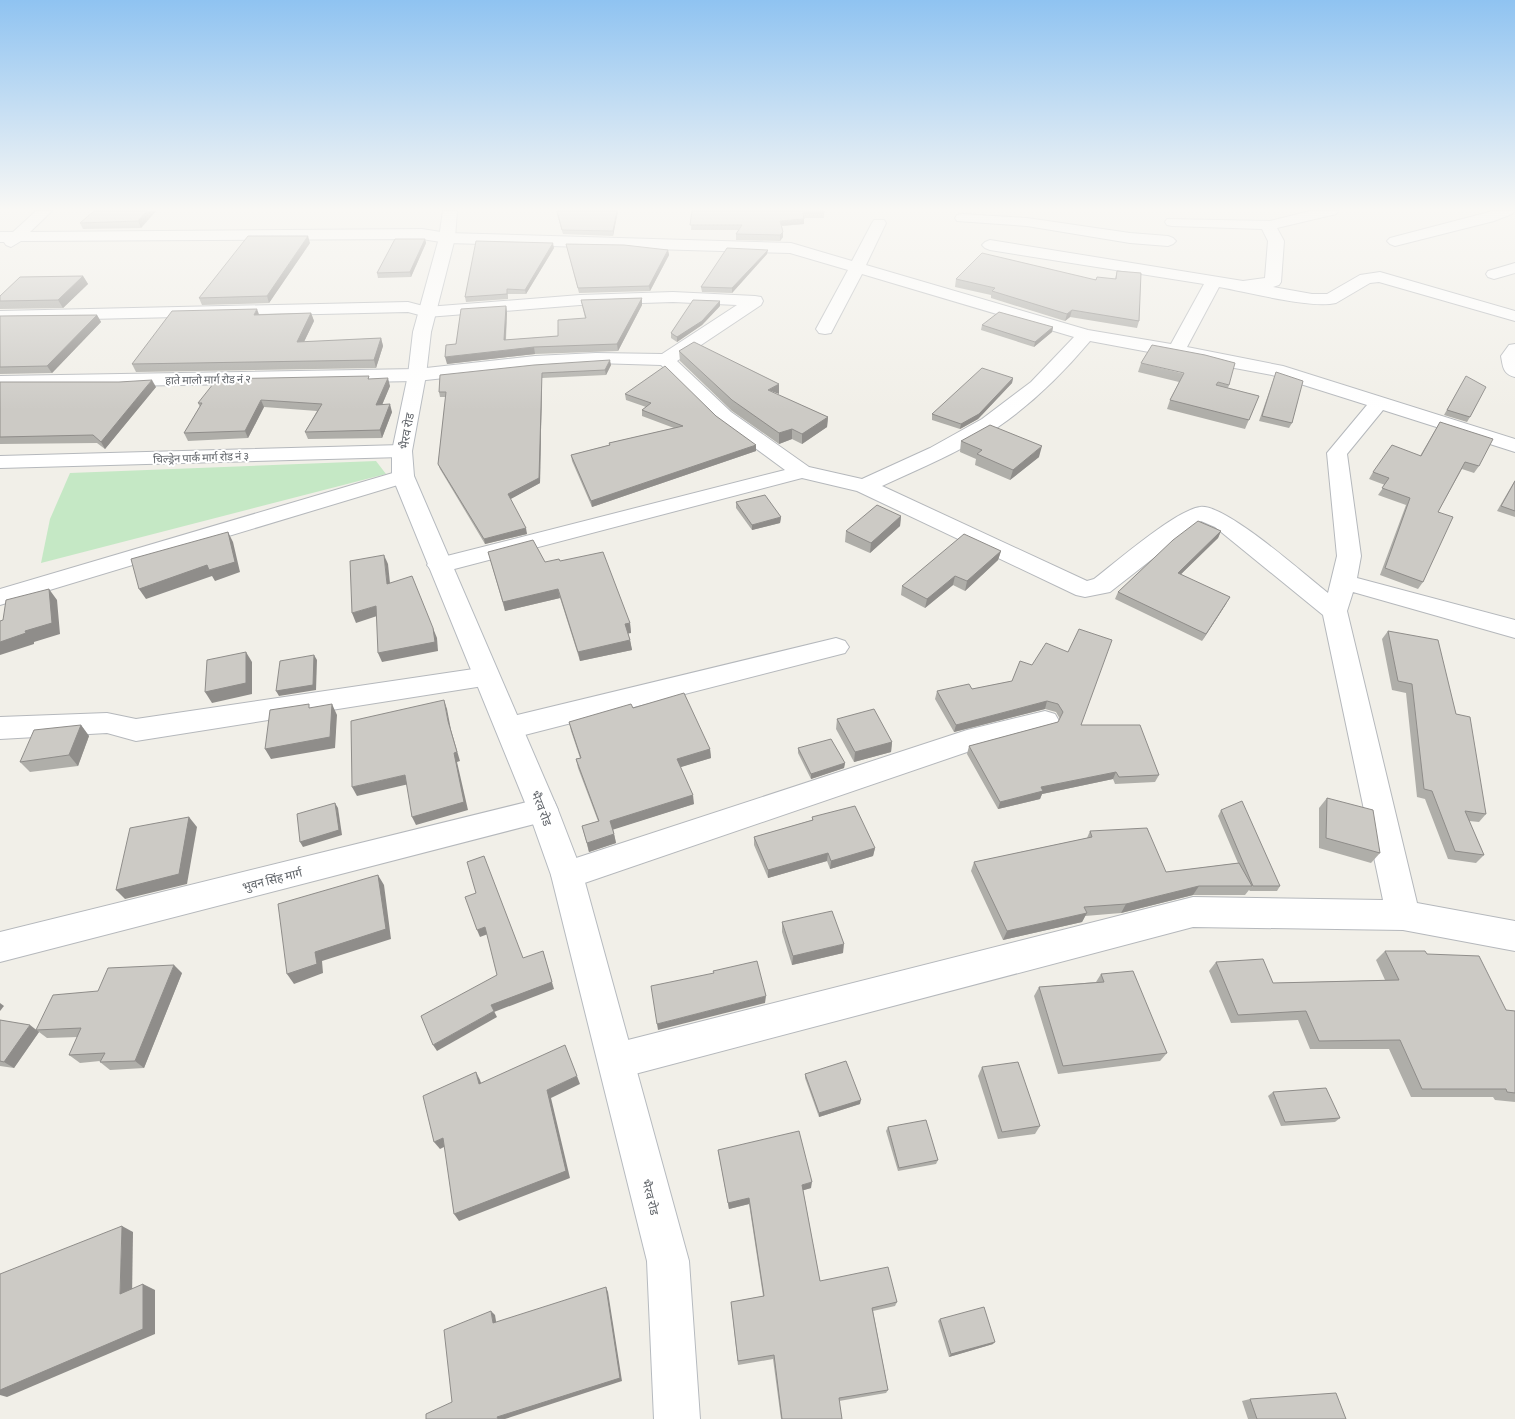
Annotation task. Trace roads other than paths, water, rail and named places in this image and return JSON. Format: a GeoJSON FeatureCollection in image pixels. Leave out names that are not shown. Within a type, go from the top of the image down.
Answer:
{"type":"FeatureCollection","features":[{"type":"Feature","properties":{"kind":"street","name":"भैरव रोड"},"geometry":{"type":"LineString","coordinates":[[436,277],[422,332],[417,375],[402,463],[440,565],[543,810],[567,875],[668,1261],[678,1419]]}},
{"type":"Feature","properties":{"kind":"street"},"geometry":{"type":"LineString","coordinates":[[824,329],[852,277]]}},
{"type":"Feature","properties":{"kind":"street"},"geometry":{"type":"LineString","coordinates":[[889,277],[1086,335],[1176,350],[1276,370],[1515,446]]}},
{"type":"Feature","properties":{"kind":"street"},"geometry":{"type":"LineString","coordinates":[[1189,277],[1312,299],[1330,299],[1366,278],[1377,277]]}},
{"type":"Feature","properties":{"kind":"street"},"geometry":{"type":"LineString","coordinates":[[1381,277],[1515,316]]}},
{"type":"Feature","properties":{"kind":"street"},"geometry":{"type":"LineString","coordinates":[[1243,287],[1272,282],[1272,278],[1342,292]]}},
{"type":"Feature","properties":{"kind":"street"},"geometry":{"type":"LineString","coordinates":[[1176,350],[1214,282]]}},
{"type":"Feature","properties":{"kind":"street"},"geometry":{"type":"LineString","coordinates":[[0,316],[408,307],[427,312],[599,300],[673,297],[755,301],[666,360],[724,416],[802,472],[864,486],[1085,589],[1100,586],[1190,517],[1202,514],[1223,522],[1334,611]]}},
{"type":"Feature","properties":{"kind":"street"},"geometry":{"type":"LineString","coordinates":[[864,486],[942,451],[1006,413],[1054,372],[1086,335]]}},
{"type":"Feature","properties":{"kind":"street"},"geometry":{"type":"LineString","coordinates":[[1515,348],[1510,356],[1513,370],[1515,371]]}},
{"type":"Feature","properties":{"kind":"street","name":"हाते मालो मार्ग रोड नं २"},"geometry":{"type":"LineString","coordinates":[[0,382],[417,375],[544,361],[596,358],[666,360]]}},
{"type":"Feature","properties":{"kind":"street"},"geometry":{"type":"LineString","coordinates":[[1379,403],[1337,453],[1349,556],[1344,582],[1334,611],[1403,914]]}},
{"type":"Feature","properties":{"kind":"street","name":"चिल्ड्रेन पार्क मार्ग रोड नं ३"},"geometry":{"type":"LineString","coordinates":[[0,462],[402,463]]}},
{"type":"Feature","properties":{"kind":"street"},"geometry":{"type":"LineString","coordinates":[[0,597],[352,492],[402,463]]}},
{"type":"Feature","properties":{"kind":"street"},"geometry":{"type":"LineString","coordinates":[[440,565],[802,472]]}},
{"type":"Feature","properties":{"kind":"street"},"geometry":{"type":"LineString","coordinates":[[1344,582],[1515,629]]}},
{"type":"Feature","properties":{"kind":"street"},"geometry":{"type":"LineString","coordinates":[[509,728],[836,647]]}},
{"type":"Feature","properties":{"kind":"street"},"geometry":{"type":"LineString","coordinates":[[0,728],[107,724],[136,730],[487,676]]}},
{"type":"Feature","properties":{"kind":"street"},"geometry":{"type":"LineString","coordinates":[[567,875],[967,741],[1045,721]]}},
{"type":"Feature","properties":{"kind":"street","name":"भुवन सिंह मार्ग"},"geometry":{"type":"LineString","coordinates":[[0,947],[543,810]]}},
{"type":"Feature","properties":{"kind":"street"},"geometry":{"type":"LineString","coordinates":[[616,1061],[1193,912],[1403,914],[1515,936]]}}]}
